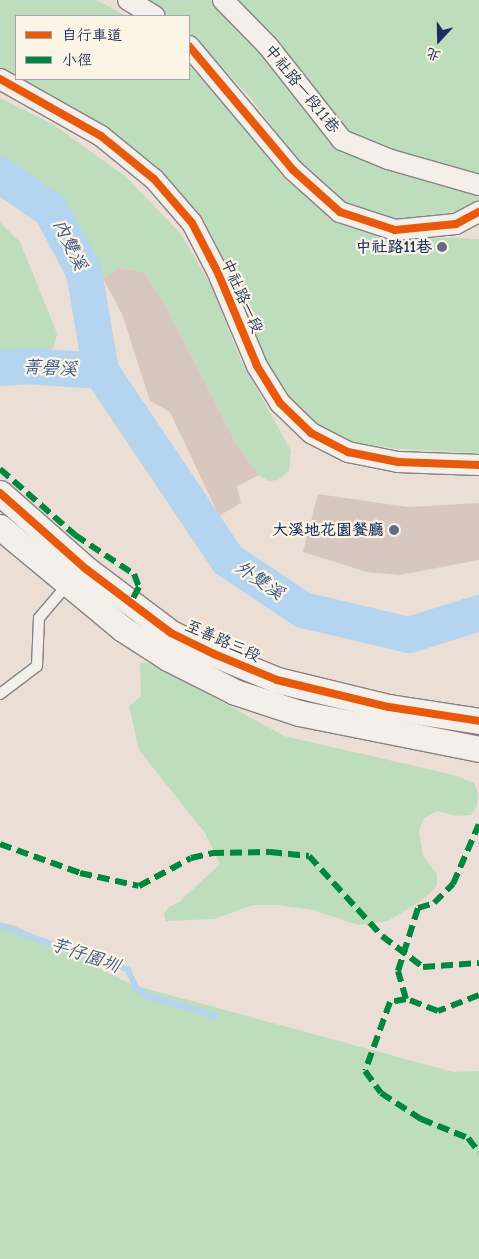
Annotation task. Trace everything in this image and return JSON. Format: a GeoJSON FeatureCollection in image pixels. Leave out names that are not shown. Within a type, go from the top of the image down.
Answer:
{"type":"FeatureCollection","features":[{"type":"Feature","properties":{"kind":"street"},"geometry":{"type":"LineString","coordinates":[[128,0],[153,15]]}},
{"type":"Feature","properties":{"kind":"street","name":"中社路一段11巷"},"geometry":{"type":"LineString","coordinates":[[223,0],[268,46],[342,140],[388,159],[479,185]]}},
{"type":"Feature","properties":{"kind":"street"},"geometry":{"type":"LineString","coordinates":[[190,47],[293,170],[340,212],[395,230],[456,224],[479,212]]}},
{"type":"Feature","properties":{"kind":"street","name":"中社路一段"},"geometry":{"type":"LineString","coordinates":[[0,78],[101,136],[154,179],[192,222],[218,273],[257,366],[280,403],[311,433],[348,452],[398,462],[479,465]]}},
{"type":"Feature","properties":{"kind":"street","name":"至善路三段"},"geometry":{"type":"LineString","coordinates":[[0,493],[86,569],[171,632],[214,654],[286,682],[389,707],[479,721]]}},
{"type":"Feature","properties":{"kind":"street"},"geometry":{"type":"LineString","coordinates":[[0,527],[68,585],[168,658],[235,692],[300,713],[479,749]]}},
{"type":"Feature","properties":{"kind":"lane"},"geometry":{"type":"LineString","coordinates":[[0,694],[37,666],[38,618],[68,585]]}},
{"type":"Feature","properties":{"kind":"green space"},"geometry":{"type":"Polygon","coordinates":[[[0,0],[96,0],[125,15],[15,15],[15,77],[0,69],[0,0]]]}},
{"type":"Feature","properties":{"kind":"green space"},"geometry":{"type":"Polygon","coordinates":[[[146,0],[479,0],[479,200],[453,212],[414,219],[386,217],[349,204],[330,194],[301,167],[250,97],[190,34],[190,15],[168,15],[146,0]]]}},
{"type":"Feature","properties":{"kind":"green space"},"geometry":{"type":"Polygon","coordinates":[[[190,66],[261,140],[387,236],[479,239],[479,453],[399,449],[352,442],[319,426],[283,394],[200,220],[18,80],[190,80],[190,66]]]}},
{"type":"Feature","properties":{"kind":"green space"},"geometry":{"type":"Polygon","coordinates":[[[0,98],[54,125],[126,177],[180,233],[210,283],[239,356],[291,451],[289,471],[278,480],[268,481],[259,475],[238,447],[167,308],[145,273],[120,268],[103,278],[86,261],[73,231],[53,207],[33,186],[9,169],[0,167],[0,98]]]}},
{"type":"Feature","properties":{"kind":"green space"},"geometry":{"type":"Polygon","coordinates":[[[0,222],[20,242],[57,333],[54,347],[43,356],[0,361],[0,222]]]}},
{"type":"Feature","properties":{"kind":"green space"},"geometry":{"type":"Polygon","coordinates":[[[140,662],[156,665],[284,736],[454,775],[474,783],[478,793],[477,806],[471,815],[456,816],[438,811],[424,818],[419,831],[423,856],[437,874],[437,886],[425,898],[388,921],[358,925],[313,910],[279,905],[253,905],[214,919],[166,921],[164,914],[169,907],[179,902],[220,864],[205,833],[139,750],[129,706],[141,696],[140,662]]]}},
{"type":"Feature","properties":{"kind":"green space"},"geometry":{"type":"Polygon","coordinates":[[[0,923],[13,925],[133,985],[453,1072],[479,1071],[479,1259],[0,1259],[0,923]]]}},
{"type":"Feature","properties":{"kind":"building"},"geometry":{"type":"Polygon","coordinates":[[[120,268],[145,273],[167,308],[238,447],[259,475],[237,486],[241,503],[219,516],[170,412],[150,401],[122,314],[103,278],[120,268]]]}},
{"type":"Feature","properties":{"kind":"building","name":"大溪地花園餐廳"},"geometry":{"type":"Polygon","coordinates":[[[318,494],[408,507],[479,503],[479,560],[399,575],[367,572],[303,552],[318,494]]]}},
{"type":"Feature","properties":{"kind":"waterway","name":"外雙溪"},"geometry":{"type":"LineString","coordinates":[[0,175],[51,210],[84,272],[101,371],[228,560],[303,610],[409,635],[479,613]]}},
{"type":"Feature","properties":{"kind":"waterway","name":"菁礐溪"},"geometry":{"type":"LineString","coordinates":[[0,368],[26,366],[101,371]]}},
{"type":"Feature","properties":{"kind":"waterway","name":"芋仔園圳"},"geometry":{"type":"LineString","coordinates":[[0,925],[102,963],[122,967],[128,970],[136,988],[148,996],[216,1016]]}},
{"type":"Feature","properties":{"kind":"marked path"},"geometry":{"type":"LineString","coordinates":[[0,469],[75,535],[134,574],[139,587],[131,602]]}},
{"type":"Feature","properties":{"kind":"marked path"},"geometry":{"type":"LineString","coordinates":[[406,999],[398,971],[418,908],[434,903],[453,884],[479,824]]}},
{"type":"Feature","properties":{"kind":"marked path"},"geometry":{"type":"LineString","coordinates":[[0,844],[80,873],[139,886],[191,858],[212,853],[270,852],[309,856],[382,936],[423,967],[479,963]]}},
{"type":"Feature","properties":{"kind":"marked path"},"geometry":{"type":"LineString","coordinates":[[479,995],[438,1011],[406,999],[390,1002],[365,1071],[381,1093],[421,1119],[468,1138],[479,1152]]}},
{"type":"Feature","properties":{"kind":"cycle path"},"geometry":{"type":"LineString","coordinates":[[190,47],[293,170],[340,212],[395,230],[456,224],[479,212]]}},
{"type":"Feature","properties":{"kind":"cycle path"},"geometry":{"type":"LineString","coordinates":[[0,79],[101,136],[154,179],[192,223],[218,273],[257,366],[280,403],[311,433],[348,452],[398,462],[479,465]]}},
{"type":"Feature","properties":{"kind":"cycle path"},"geometry":{"type":"LineString","coordinates":[[0,493],[86,569],[171,633],[214,654],[277,680],[389,707],[479,721]]}},
{"type":"Feature","properties":{"kind":"place","name":"中社路11巷"},"geometry":{"type":"Point","coordinates":[442,247]}},
{"type":"Feature","properties":{"kind":"place","name":"大溪地花園餐廳"},"geometry":{"type":"Point","coordinates":[394,530]}},
{"type":"Feature","properties":{"kind":"water label","name":"內雙溪"},"geometry":{"type":"Point","coordinates":[69,245]}}]}
